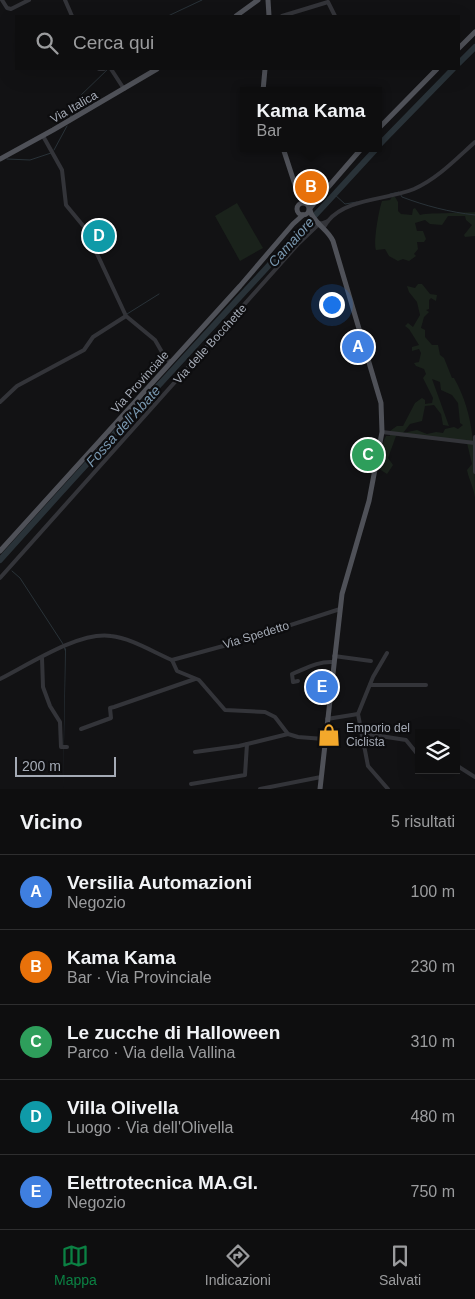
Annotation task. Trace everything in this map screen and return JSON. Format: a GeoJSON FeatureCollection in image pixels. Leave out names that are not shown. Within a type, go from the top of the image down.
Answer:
{"type":"FeatureCollection","features":[{"type":"Feature","properties":{"kind":"main road"},"geometry":{"type":"LineString","coordinates":[[246,8],[250,0]]}},
{"type":"Feature","properties":{"kind":"main road"},"geometry":{"type":"LineString","coordinates":[[237,15],[260,0],[269,8]]}},
{"type":"Feature","properties":{"kind":"main road"},"geometry":{"type":"LineString","coordinates":[[268,0],[270,15]]}},
{"type":"Feature","properties":{"kind":"main road"},"geometry":{"type":"LineString","coordinates":[[460,47],[475,32]]}},
{"type":"Feature","properties":{"kind":"main road","name":"Via Italica"},"geometry":{"type":"LineString","coordinates":[[0,159],[43,136],[154,70]]}},
{"type":"Feature","properties":{"kind":"main road"},"geometry":{"type":"LineString","coordinates":[[263,87],[265,70]]}},
{"type":"Feature","properties":{"kind":"main road"},"geometry":{"type":"LineString","coordinates":[[382,126],[436,70]]}},
{"type":"Feature","properties":{"kind":"main road"},"geometry":{"type":"LineString","coordinates":[[284,152],[307,210],[321,224],[333,241],[365,342],[381,403],[382,432],[369,501],[346,577],[340,609],[324,739],[320,789]]}},
{"type":"Feature","properties":{"kind":"main road","name":"Via Provinciale"},"geometry":{"type":"LineString","coordinates":[[0,551],[358,152]]}},
{"type":"Feature","properties":{"kind":"main road","name":"Via Provinciale"},"geometry":{"type":"LineString","coordinates":[[293,224],[297,208],[298,190]]}},
{"type":"Feature","properties":{"kind":"main road"},"geometry":{"type":"LineString","coordinates":[[297,208],[307,210]]}},
{"type":"Feature","properties":{"kind":"main road"},"geometry":{"type":"LineString","coordinates":[[297,208],[307,210]]}},
{"type":"Feature","properties":{"kind":"street"},"geometry":{"type":"LineString","coordinates":[[2,0],[7,8],[11,9],[29,0]]}},
{"type":"Feature","properties":{"kind":"street"},"geometry":{"type":"LineString","coordinates":[[64,0],[72,15]]}},
{"type":"Feature","properties":{"kind":"street"},"geometry":{"type":"LineString","coordinates":[[285,15],[328,2],[334,15]]}},
{"type":"Feature","properties":{"kind":"street"},"geometry":{"type":"LineString","coordinates":[[112,70],[124,89]]}},
{"type":"Feature","properties":{"kind":"street"},"geometry":{"type":"LineString","coordinates":[[43,136],[62,170],[66,205],[85,228],[126,316],[155,340],[166,359],[171,362]]}},
{"type":"Feature","properties":{"kind":"street","name":"Via delle Bocchette"},"geometry":{"type":"LineString","coordinates":[[0,578],[299,242],[342,209],[402,193],[420,186],[445,169],[475,142]]}},
{"type":"Feature","properties":{"kind":"street"},"geometry":{"type":"LineString","coordinates":[[0,402],[23,383],[84,350],[94,337],[126,316]]}},
{"type":"Feature","properties":{"kind":"street"},"geometry":{"type":"LineString","coordinates":[[382,432],[475,443]]}},
{"type":"Feature","properties":{"kind":"street"},"geometry":{"type":"LineString","coordinates":[[475,437],[475,472]]}},
{"type":"Feature","properties":{"kind":"street","name":"Via Spedetto"},"geometry":{"type":"LineString","coordinates":[[172,660],[238,642],[340,609]]}},
{"type":"Feature","properties":{"kind":"street"},"geometry":{"type":"LineString","coordinates":[[0,679],[68,645],[88,638],[110,635],[172,660],[177,671],[199,680],[225,710],[265,712],[275,717],[288,734]]}},
{"type":"Feature","properties":{"kind":"street"},"geometry":{"type":"LineString","coordinates":[[387,652],[358,714],[368,766],[388,789]]}},
{"type":"Feature","properties":{"kind":"street"},"geometry":{"type":"LineString","coordinates":[[42,658],[43,687],[50,706],[60,722],[65,748]]}},
{"type":"Feature","properties":{"kind":"street"},"geometry":{"type":"LineString","coordinates":[[298,681],[293,682],[292,674],[306,670],[317,663],[334,659],[371,661]]}},
{"type":"Feature","properties":{"kind":"street"},"geometry":{"type":"LineString","coordinates":[[81,729],[111,718],[110,708],[195,679]]}},
{"type":"Feature","properties":{"kind":"street"},"geometry":{"type":"LineString","coordinates":[[370,685],[426,685]]}},
{"type":"Feature","properties":{"kind":"street"},"geometry":{"type":"LineString","coordinates":[[327,719],[358,714]]}},
{"type":"Feature","properties":{"kind":"street"},"geometry":{"type":"LineString","coordinates":[[361,733],[406,740],[415,751]]}},
{"type":"Feature","properties":{"kind":"street"},"geometry":{"type":"LineString","coordinates":[[195,752],[247,744],[288,734],[298,737],[324,739]]}},
{"type":"Feature","properties":{"kind":"street"},"geometry":{"type":"LineString","coordinates":[[191,784],[245,775],[247,744]]}},
{"type":"Feature","properties":{"kind":"street"},"geometry":{"type":"LineString","coordinates":[[460,768],[475,777]]}},
{"type":"Feature","properties":{"kind":"street"},"geometry":{"type":"LineString","coordinates":[[260,789],[321,777]]}},
{"type":"Feature","properties":{"kind":"shaded area"},"geometry":{"type":"Polygon","coordinates":[[[392,197],[395,197],[398,202],[398,211],[401,214],[412,215],[415,208],[420,215],[475,212],[475,236],[465,237],[464,235],[472,225],[466,220],[465,216],[448,216],[442,225],[430,224],[425,220],[415,223],[417,231],[423,231],[426,239],[424,242],[417,242],[418,249],[414,254],[416,256],[409,261],[403,259],[398,261],[389,256],[385,249],[376,250],[375,246],[382,201],[390,200],[392,197]]]}},
{"type":"Feature","properties":{"kind":"shaded area"},"geometry":{"type":"Polygon","coordinates":[[[237,203],[263,248],[240,261],[215,216],[237,203]]]}},
{"type":"Feature","properties":{"kind":"shaded area"},"geometry":{"type":"Polygon","coordinates":[[[418,284],[422,284],[430,294],[437,295],[436,301],[431,298],[429,300],[429,309],[426,310],[429,312],[424,317],[421,328],[425,330],[425,337],[432,345],[438,345],[440,355],[444,358],[466,406],[474,450],[475,498],[467,470],[472,464],[467,443],[396,436],[388,458],[393,465],[387,474],[378,468],[384,440],[386,436],[390,436],[390,431],[397,426],[403,426],[415,403],[422,398],[425,400],[425,404],[432,403],[433,398],[423,378],[426,374],[424,369],[416,366],[414,363],[419,362],[421,353],[419,349],[412,351],[412,347],[419,345],[405,326],[408,323],[413,327],[420,315],[417,302],[407,286],[415,288],[418,284]],[[432,379],[449,426],[443,425],[441,414],[434,405],[425,406],[422,421],[410,424],[403,433],[417,430],[427,434],[443,433],[445,429],[454,427],[458,429],[463,425],[460,423],[458,403],[452,395],[441,390],[440,382],[432,379]]]}},
{"type":"Feature","properties":{"kind":"shaded area"},"geometry":{"type":"Polygon","coordinates":[[[63,645],[66,649],[63,789],[65,651],[63,645]]]}},
{"type":"Feature","properties":{"kind":"waterway"},"geometry":{"type":"LineString","coordinates":[[170,15],[202,0]]}},
{"type":"Feature","properties":{"kind":"waterway","name":"Camaiore"},"geometry":{"type":"LineString","coordinates":[[460,62],[475,47]]}},
{"type":"Feature","properties":{"kind":"waterway"},"geometry":{"type":"LineString","coordinates":[[70,118],[78,98],[107,70]]}},
{"type":"Feature","properties":{"kind":"waterway","name":"Camaiore"},"geometry":{"type":"LineString","coordinates":[[382,142],[452,70]]}},
{"type":"Feature","properties":{"kind":"waterway"},"geometry":{"type":"LineString","coordinates":[[54,150],[67,126]]}},
{"type":"Feature","properties":{"kind":"waterway","name":"Fossa dell'Abate"},"geometry":{"type":"LineString","coordinates":[[0,560],[373,152]]}},
{"type":"Feature","properties":{"kind":"waterway"},"geometry":{"type":"LineString","coordinates":[[7,159],[30,160],[51,153]]}},
{"type":"Feature","properties":{"kind":"waterway"},"geometry":{"type":"LineString","coordinates":[[390,194],[399,192],[402,197],[420,203],[475,215]]}},
{"type":"Feature","properties":{"kind":"waterway"},"geometry":{"type":"LineString","coordinates":[[334,194],[345,204],[357,202]]}},
{"type":"Feature","properties":{"kind":"waterway"},"geometry":{"type":"LineString","coordinates":[[127,314],[159,294]]}},
{"type":"Feature","properties":{"kind":"waterway"},"geometry":{"type":"LineString","coordinates":[[12,571],[20,578],[63,644]]}},
{"type":"Feature","properties":{"kind":"place","name":"Kama Kama"},"geometry":{"type":"Point","coordinates":[311,187]}},
{"type":"Feature","properties":{"kind":"place","name":"Villa Olivella"},"geometry":{"type":"Point","coordinates":[99,236]}},
{"type":"Feature","properties":{"kind":"place","name":"Versilia Automazioni"},"geometry":{"type":"Point","coordinates":[358,347]}},
{"type":"Feature","properties":{"kind":"place","name":"Le zucche di Halloween"},"geometry":{"type":"Point","coordinates":[368,455]}},
{"type":"Feature","properties":{"kind":"place","name":"Elettrotecnica MA.GI."},"geometry":{"type":"Point","coordinates":[322,687]}},
{"type":"Feature","properties":{"kind":"place","name":"Emporio del Ciclista"},"geometry":{"type":"Point","coordinates":[329,735]}}]}
